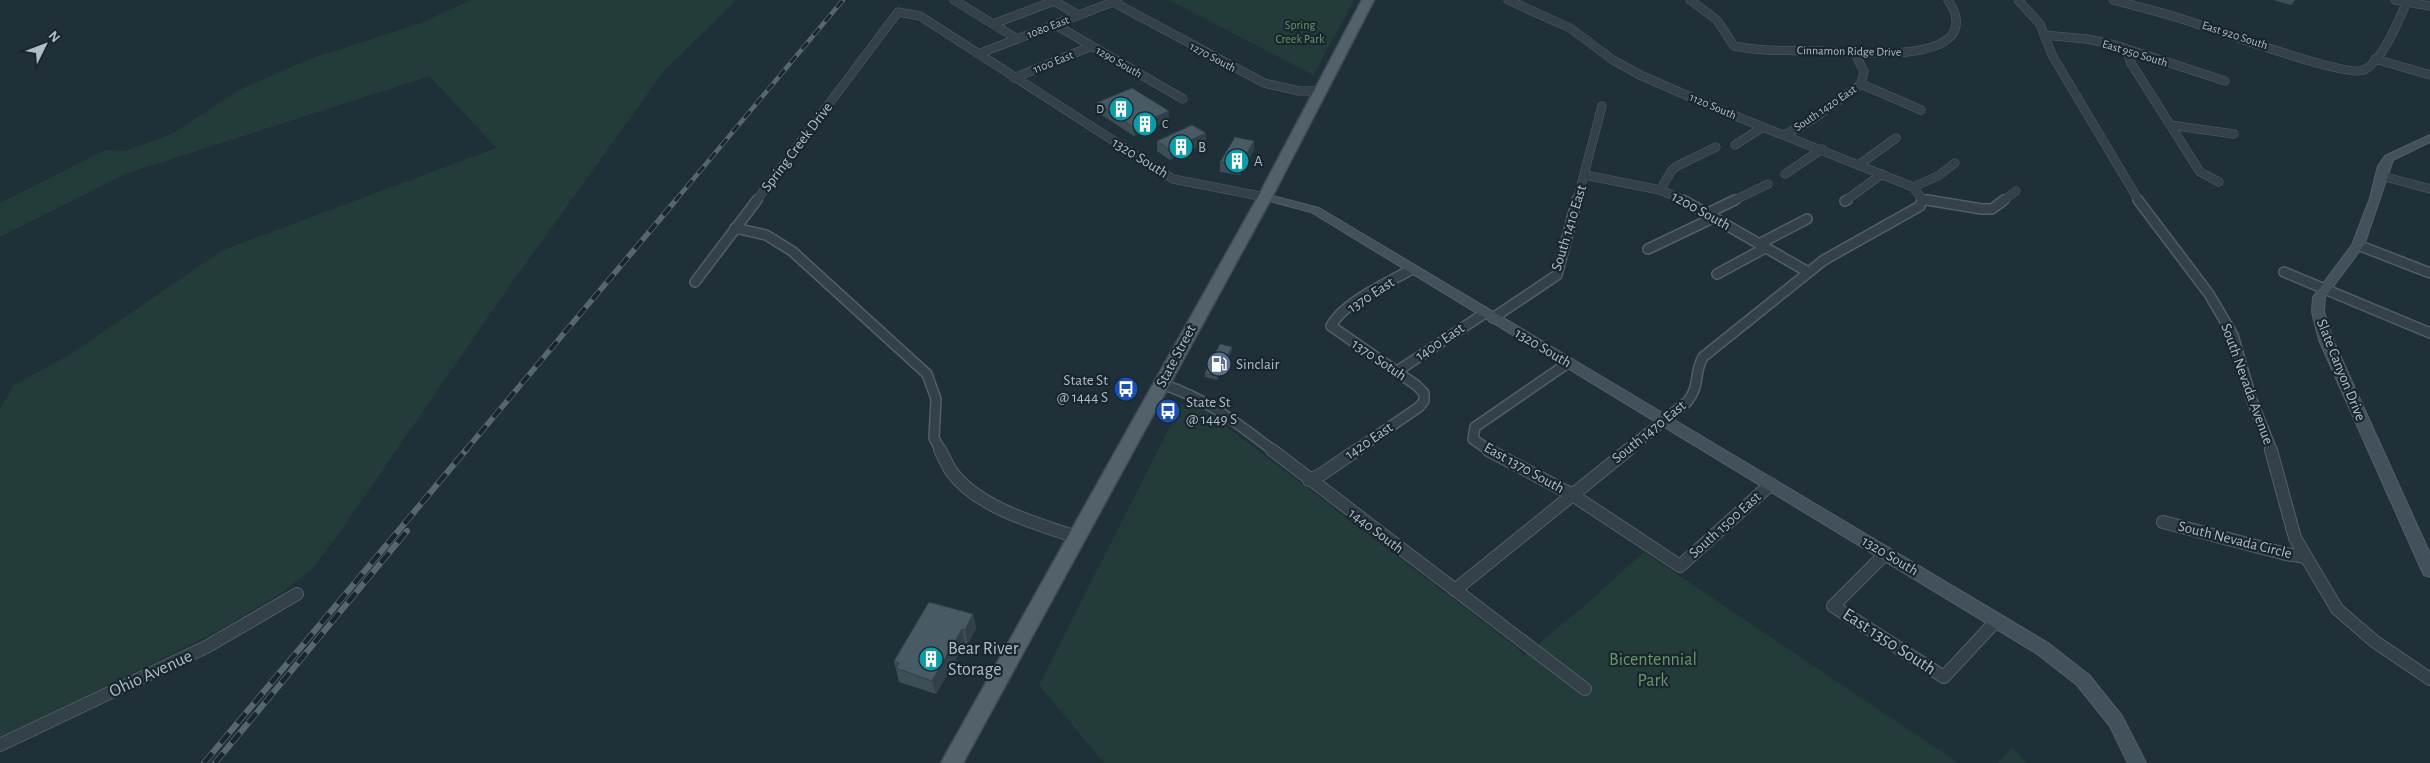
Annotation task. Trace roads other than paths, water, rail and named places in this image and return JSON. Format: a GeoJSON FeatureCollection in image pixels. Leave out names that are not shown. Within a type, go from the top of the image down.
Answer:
{"type":"FeatureCollection","features":[{"type":"Feature","properties":{"kind":"main road","name":"State Street"},"geometry":{"type":"LineString","coordinates":[[952,763],[1265,197],[1368,0]]}},
{"type":"Feature","properties":{"kind":"street"},"geometry":{"type":"LineString","coordinates":[[954,0],[1017,39]]}},
{"type":"Feature","properties":{"kind":"street","name":"1120 South"},"geometry":{"type":"LineString","coordinates":[[1508,0],[1570,28],[1613,60],[1640,75],[1913,187]]}},
{"type":"Feature","properties":{"kind":"street","name":"Cinnamon Ridge Drive"},"geometry":{"type":"LineString","coordinates":[[1690,0],[1717,20],[1734,46],[1758,50],[1891,54],[1937,44],[1951,36],[1957,24],[1957,12],[1948,0]]}},
{"type":"Feature","properties":{"kind":"street","name":"South Nevada Avenue"},"geometry":{"type":"LineString","coordinates":[[2018,0],[2040,24],[2052,55],[2124,180],[2209,294],[2233,335],[2251,398],[2275,462],[2295,538],[2337,609],[2374,641],[2430,679]]}},
{"type":"Feature","properties":{"kind":"street","name":"East 920 South"},"geometry":{"type":"LineString","coordinates":[[2113,0],[2177,17],[2313,62],[2356,73],[2364,70],[2374,59]]}},
{"type":"Feature","properties":{"kind":"street"},"geometry":{"type":"LineString","coordinates":[[2395,0],[2406,4],[2430,6]]}},
{"type":"Feature","properties":{"kind":"street"},"geometry":{"type":"LineString","coordinates":[[992,24],[1054,1],[1078,15]]}},
{"type":"Feature","properties":{"kind":"street","name":"1270 South"},"geometry":{"type":"LineString","coordinates":[[1115,1],[1259,81],[1276,87],[1320,91]]}},
{"type":"Feature","properties":{"kind":"street","name":"1080 East"},"geometry":{"type":"LineString","coordinates":[[978,54],[1115,1]]}},
{"type":"Feature","properties":{"kind":"street"},"geometry":{"type":"LineString","coordinates":[[2406,4],[2395,30],[2374,59],[2430,75]]}},
{"type":"Feature","properties":{"kind":"street","name":"1320 South"},"geometry":{"type":"LineString","coordinates":[[898,12],[920,16],[1173,179],[1265,197],[1315,210],[1997,620],[2042,648],[2082,680],[2116,720],[2137,763]]}},
{"type":"Feature","properties":{"kind":"street","name":"Spring Creek Drive"},"geometry":{"type":"LineString","coordinates":[[695,282],[898,12]]}},
{"type":"Feature","properties":{"kind":"street","name":"1290 South"},"geometry":{"type":"LineString","coordinates":[[1054,24],[1184,99]]}},
{"type":"Feature","properties":{"kind":"street","name":"East 950 South"},"geometry":{"type":"LineString","coordinates":[[2044,35],[2087,39],[2126,49],[2225,80]]}},
{"type":"Feature","properties":{"kind":"street","name":"1100 East"},"geometry":{"type":"LineString","coordinates":[[1014,78],[1092,46]]}},
{"type":"Feature","properties":{"kind":"street"},"geometry":{"type":"LineString","coordinates":[[2126,49],[2130,63],[2200,172],[2219,182]]}},
{"type":"Feature","properties":{"kind":"street","name":"South 1420 East"},"geometry":{"type":"LineString","coordinates":[[1785,135],[1813,119],[1861,84],[1865,77],[1864,67],[1855,52]]}},
{"type":"Feature","properties":{"kind":"street"},"geometry":{"type":"LineString","coordinates":[[1861,84],[1921,110]]}},
{"type":"Feature","properties":{"kind":"street","name":"South 1410 East"},"geometry":{"type":"LineString","coordinates":[[1489,315],[1545,285],[1557,275],[1602,106]]}},
{"type":"Feature","properties":{"kind":"street"},"geometry":{"type":"LineString","coordinates":[[2170,125],[2234,134]]}},
{"type":"Feature","properties":{"kind":"street"},"geometry":{"type":"LineString","coordinates":[[1735,145],[1764,127]]}},
{"type":"Feature","properties":{"kind":"street"},"geometry":{"type":"LineString","coordinates":[[1860,164],[1896,138]]}},
{"type":"Feature","properties":{"kind":"street","name":"Slate Canyon Drive"},"geometry":{"type":"LineString","coordinates":[[2430,138],[2390,158],[2358,245],[2319,297],[2318,312],[2326,340],[2430,571]]}},
{"type":"Feature","properties":{"kind":"street"},"geometry":{"type":"LineString","coordinates":[[1660,190],[1672,170],[1716,147]]}},
{"type":"Feature","properties":{"kind":"street"},"geometry":{"type":"LineString","coordinates":[[1785,174],[1822,149]]}},
{"type":"Feature","properties":{"kind":"street"},"geometry":{"type":"LineString","coordinates":[[1955,163],[1938,176],[1913,187],[1922,199],[1982,209],[1992,208],[2016,191]]}},
{"type":"Feature","properties":{"kind":"street"},"geometry":{"type":"LineString","coordinates":[[1844,202],[1882,174]]}},
{"type":"Feature","properties":{"kind":"street","name":"1200 South"},"geometry":{"type":"LineString","coordinates":[[1585,175],[1660,190],[1675,195],[1808,272]]}},
{"type":"Feature","properties":{"kind":"street"},"geometry":{"type":"LineString","coordinates":[[2382,176],[2430,189]]}},
{"type":"Feature","properties":{"kind":"street"},"geometry":{"type":"LineString","coordinates":[[1648,249],[1768,184]]}},
{"type":"Feature","properties":{"kind":"street","name":"South 1470 East"},"geometry":{"type":"LineString","coordinates":[[1455,590],[1571,494],[1687,402],[1695,392],[1697,384],[1696,370],[1703,357],[1824,260],[1920,206],[1922,199]]}},
{"type":"Feature","properties":{"kind":"street"},"geometry":{"type":"LineString","coordinates":[[1717,274],[1807,219]]}},
{"type":"Feature","properties":{"kind":"street"},"geometry":{"type":"LineString","coordinates":[[735,228],[766,235],[792,250],[927,374],[936,399],[934,438],[951,471],[971,491],[1015,517],[1076,536]]}},
{"type":"Feature","properties":{"kind":"street"},"geometry":{"type":"LineString","coordinates":[[2358,245],[2430,273]]}},
{"type":"Feature","properties":{"kind":"street","name":"1370 East"},"geometry":{"type":"LineString","coordinates":[[1331,323],[1355,303],[1412,269]]}},
{"type":"Feature","properties":{"kind":"street"},"geometry":{"type":"LineString","coordinates":[[2284,272],[2430,333]]}},
{"type":"Feature","properties":{"kind":"street","name":"1400 East"},"geometry":{"type":"LineString","coordinates":[[1396,372],[1489,315]]}},
{"type":"Feature","properties":{"kind":"street","name":"1370 Sotuh"},"geometry":{"type":"LineString","coordinates":[[1331,323],[1334,329],[1421,389],[1425,398]]}},
{"type":"Feature","properties":{"kind":"street","name":"East 1370 South"},"geometry":{"type":"LineString","coordinates":[[1568,363],[1476,427],[1473,439],[1496,456],[1571,494],[1680,566]]}},
{"type":"Feature","properties":{"kind":"street","name":"1440 South"},"geometry":{"type":"LineString","coordinates":[[1162,384],[1209,403],[1585,689]]}},
{"type":"Feature","properties":{"kind":"street","name":"1420 East"},"geometry":{"type":"LineString","coordinates":[[1309,480],[1322,474],[1419,407],[1425,398]]}},
{"type":"Feature","properties":{"kind":"street","name":"South 1500 East"},"geometry":{"type":"LineString","coordinates":[[1680,566],[1771,484]]}},
{"type":"Feature","properties":{"kind":"street","name":"South Nevada Circle"},"geometry":{"type":"LineString","coordinates":[[2163,522],[2286,554],[2306,557]]}},
{"type":"Feature","properties":{"kind":"street","name":"East 1350 South"},"geometry":{"type":"LineString","coordinates":[[1886,553],[1834,606],[1944,677],[1997,620]]}},
{"type":"Feature","properties":{"kind":"street","name":"Ohio Avenue"},"geometry":{"type":"LineString","coordinates":[[0,745],[208,646],[297,594]]}},
{"type":"Feature","properties":{"kind":"railway"},"geometry":{"type":"LineString","coordinates":[[675,201],[843,0]]}},
{"type":"Feature","properties":{"kind":"railway"},"geometry":{"type":"LineString","coordinates":[[465,451],[676,200]]}},
{"type":"Feature","properties":{"kind":"railway"},"geometry":{"type":"LineString","coordinates":[[204,763],[466,450]]}},
{"type":"Feature","properties":{"kind":"railway"},"geometry":{"type":"LineString","coordinates":[[215,763],[407,531]]}},
{"type":"Feature","properties":{"kind":"place","name":"D"},"geometry":{"type":"Point","coordinates":[1121,109]}},
{"type":"Feature","properties":{"kind":"place","name":"C"},"geometry":{"type":"Point","coordinates":[1145,124]}},
{"type":"Feature","properties":{"kind":"place","name":"B"},"geometry":{"type":"Point","coordinates":[1181,147]}},
{"type":"Feature","properties":{"kind":"place","name":"A"},"geometry":{"type":"Point","coordinates":[1237,161]}},
{"type":"Feature","properties":{"kind":"place","name":"Sinclair"},"geometry":{"type":"Point","coordinates":[1219,364]}},
{"type":"Feature","properties":{"kind":"place","name":"State St @ 1444 S"},"geometry":{"type":"Point","coordinates":[1126,389]}},
{"type":"Feature","properties":{"kind":"place","name":"State St @ 1449 S"},"geometry":{"type":"Point","coordinates":[1168,411]}},
{"type":"Feature","properties":{"kind":"place","name":"Bear River Storage"},"geometry":{"type":"Point","coordinates":[931,659]}},
{"type":"Feature","properties":{"kind":"park label","name":"Spring Creek Park"},"geometry":{"type":"Point","coordinates":[1300,32]}},
{"type":"Feature","properties":{"kind":"park label","name":"Bicentennial Park"},"geometry":{"type":"Point","coordinates":[1653,670]}}]}
